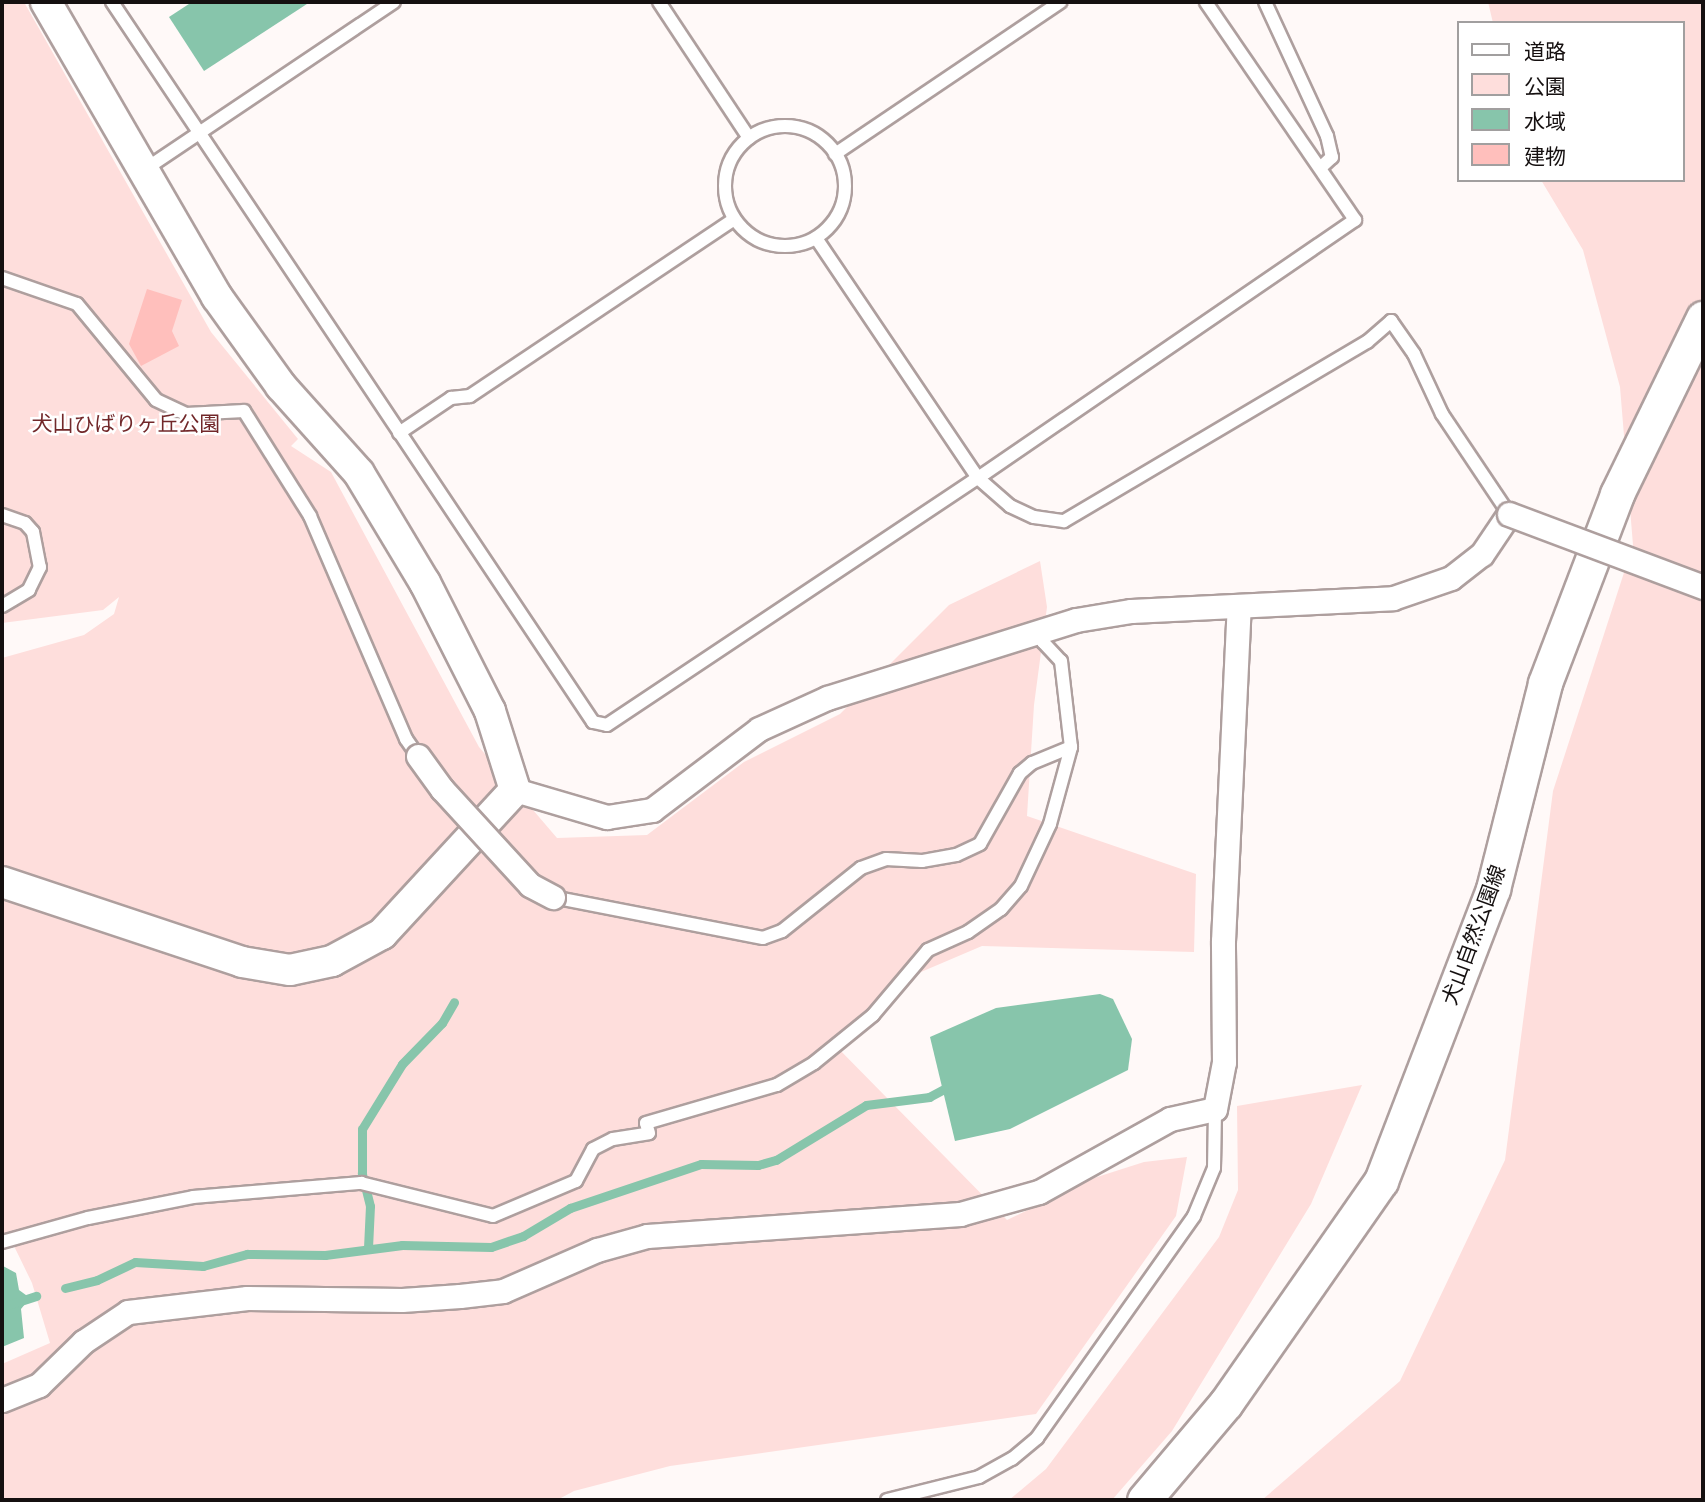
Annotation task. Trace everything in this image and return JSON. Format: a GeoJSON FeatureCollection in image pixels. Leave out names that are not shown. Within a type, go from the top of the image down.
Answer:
{"type":"FeatureCollection","features":[{"type":"Feature","properties":{"kind":"main road","name":"犬山自然公園線"},"geometry":{"type":"LineString","coordinates":[[1144,1500],[1226,1403],[1381,1181],[1493,889],[1549,670],[1617,494],[1703,318]]}},
{"type":"Feature","properties":{"kind":"street"},"geometry":{"type":"LineString","coordinates":[[46,2],[217,297],[281,386],[359,473],[425,583],[490,711],[515,790]]}},
{"type":"Feature","properties":{"kind":"street"},"geometry":{"type":"LineString","coordinates":[[515,790],[607,817],[652,810],[759,729],[827,698],[1039,631],[1131,611],[1393,598],[1451,578],[1482,554],[1509,514],[1703,587]]}},
{"type":"Feature","properties":{"kind":"street"},"geometry":{"type":"LineString","coordinates":[[2,1400],[39,1385],[83,1342],[128,1312],[247,1297],[460,1296],[503,1290],[597,1250],[647,1236],[960,1214],[1039,1192],[1170,1119],[1215,1110],[1224,1062],[1223,941],[1239,606]]}},
{"type":"Feature","properties":{"kind":"street"},"geometry":{"type":"LineString","coordinates":[[418,756],[442,789],[530,884],[553,897]]}},
{"type":"Feature","properties":{"kind":"street"},"geometry":{"type":"LineString","coordinates":[[2,882],[242,962],[290,970],[332,961],[382,934],[515,790]]}},
{"type":"Feature","properties":{"kind":"lane"},"geometry":{"type":"LineString","coordinates":[[112,2],[593,722],[607,725],[978,478],[1355,220],[1206,2]]}},
{"type":"Feature","properties":{"kind":"lane"},"geometry":{"type":"LineString","coordinates":[[144,170],[394,2]]}},
{"type":"Feature","properties":{"kind":"lane"},"geometry":{"type":"LineString","coordinates":[[659,2],[749,138]]}},
{"type":"Feature","properties":{"kind":"lane"},"geometry":{"type":"LineString","coordinates":[[835,153],[1060,2]]}},
{"type":"Feature","properties":{"kind":"lane"},"geometry":{"type":"LineString","coordinates":[[1265,2],[1326,136],[1332,157],[1320,168]]}},
{"type":"Feature","properties":{"kind":"lane"},"geometry":{"type":"LineString","coordinates":[[793,126],[811,132],[835,153],[844,177],[844,195],[840,211],[816,238],[776,246],[757,240],[734,219],[725,195],[725,177],[730,160],[749,138],[773,127],[793,126]]}},
{"type":"Feature","properties":{"kind":"lane"},"geometry":{"type":"LineString","coordinates":[[400,433],[451,398],[470,396],[734,219]]}},
{"type":"Feature","properties":{"kind":"lane"},"geometry":{"type":"LineString","coordinates":[[816,238],[978,478],[1010,506],[1034,517],[1064,521],[1367,342],[1391,321],[1414,354],[1442,414],[1509,514]]}},
{"type":"Feature","properties":{"kind":"lane"},"geometry":{"type":"LineString","coordinates":[[2,278],[77,304],[156,400],[186,414],[244,411],[310,516],[406,739],[418,756]]}},
{"type":"Feature","properties":{"kind":"lane"},"geometry":{"type":"LineString","coordinates":[[2,515],[25,523],[33,532],[40,567],[29,590],[2,606]]}},
{"type":"Feature","properties":{"kind":"lane"},"geometry":{"type":"LineString","coordinates":[[2,1242],[88,1217],[193,1197],[361,1183],[493,1216],[576,1181],[593,1149],[613,1139],[649,1133],[646,1123],[777,1085],[814,1063],[873,1015],[928,950],[968,932],[1001,909],[1021,886],[1050,824],[1071,747],[1061,661],[1043,642],[1039,631]]}},
{"type":"Feature","properties":{"kind":"lane"},"geometry":{"type":"LineString","coordinates":[[553,897],[763,938],[782,931],[860,868],[886,859],[922,861],[956,855],[979,844],[1020,773],[1032,763],[1071,747]]}},
{"type":"Feature","properties":{"kind":"lane"},"geometry":{"type":"LineString","coordinates":[[887,1500],[979,1477],[1012,1459],[1037,1438],[1194,1216],[1214,1168],[1215,1110]]}},
{"type":"Feature","properties":{"kind":"green space","name":"犬山ひばりヶ丘公園"},"geometry":{"type":"Polygon","coordinates":[[[2,2],[24,2],[211,332],[298,439],[291,446],[331,472],[479,747],[557,838],[647,835],[744,762],[840,714],[949,605],[1040,561],[1047,607],[1034,705],[1027,816],[1196,874],[1194,952],[982,946],[921,972],[831,1041],[1007,1220],[1094,1178],[1144,1162],[1187,1157],[1176,1216],[1036,1414],[670,1466],[574,1491],[557,1500],[2,1500],[2,1364],[50,1343],[32,1283],[14,1246],[2,1244],[2,658],[84,635],[114,614],[119,597],[103,610],[2,623],[2,2]]]}},
{"type":"Feature","properties":{"kind":"green space"},"geometry":{"type":"Polygon","coordinates":[[[1488,2],[1703,2],[1703,1500],[1262,1500],[1400,1381],[1505,1160],[1553,791],[1633,545],[1620,387],[1583,250],[1542,182],[1684,182],[1684,21],[1493,21],[1488,2]]]}},
{"type":"Feature","properties":{"kind":"green space"},"geometry":{"type":"Polygon","coordinates":[[[1362,1085],[1311,1204],[1172,1431],[1112,1500],[1009,1500],[1046,1469],[1219,1237],[1238,1190],[1237,1106],[1362,1085]]]}},
{"type":"Feature","properties":{"kind":"water"},"geometry":{"type":"Polygon","coordinates":[[[192,2],[310,2],[204,71],[169,17],[192,2]]]}},
{"type":"Feature","properties":{"kind":"water"},"geometry":{"type":"Polygon","coordinates":[[[1100,994],[1113,999],[1132,1039],[1128,1070],[1010,1129],[955,1141],[930,1037],[996,1008],[1100,994]]]}},
{"type":"Feature","properties":{"kind":"water"},"geometry":{"type":"Polygon","coordinates":[[[3,1266],[16,1273],[19,1290],[30,1298],[21,1309],[24,1338],[2,1347],[3,1266]]]}},
{"type":"Feature","properties":{"kind":"building"},"geometry":{"type":"Polygon","coordinates":[[[147,289],[182,300],[172,331],[179,346],[141,366],[129,344],[147,289]]]}},
{"type":"Feature","properties":{"kind":"waterway"},"geometry":{"type":"LineString","coordinates":[[368,1248],[370,1206],[362,1173],[362,1129],[402,1064],[442,1023],[454,1002]]}},
{"type":"Feature","properties":{"kind":"waterway"},"geometry":{"type":"LineString","coordinates":[[65,1288],[97,1280],[135,1262],[203,1266],[247,1254],[325,1255],[402,1245],[491,1247],[523,1236],[570,1208],[701,1164],[758,1165],[776,1160],[866,1105],[929,1097],[944,1089]]}},
{"type":"Feature","properties":{"kind":"waterway"},"geometry":{"type":"LineString","coordinates":[[2,1307],[36,1296]]}}]}
